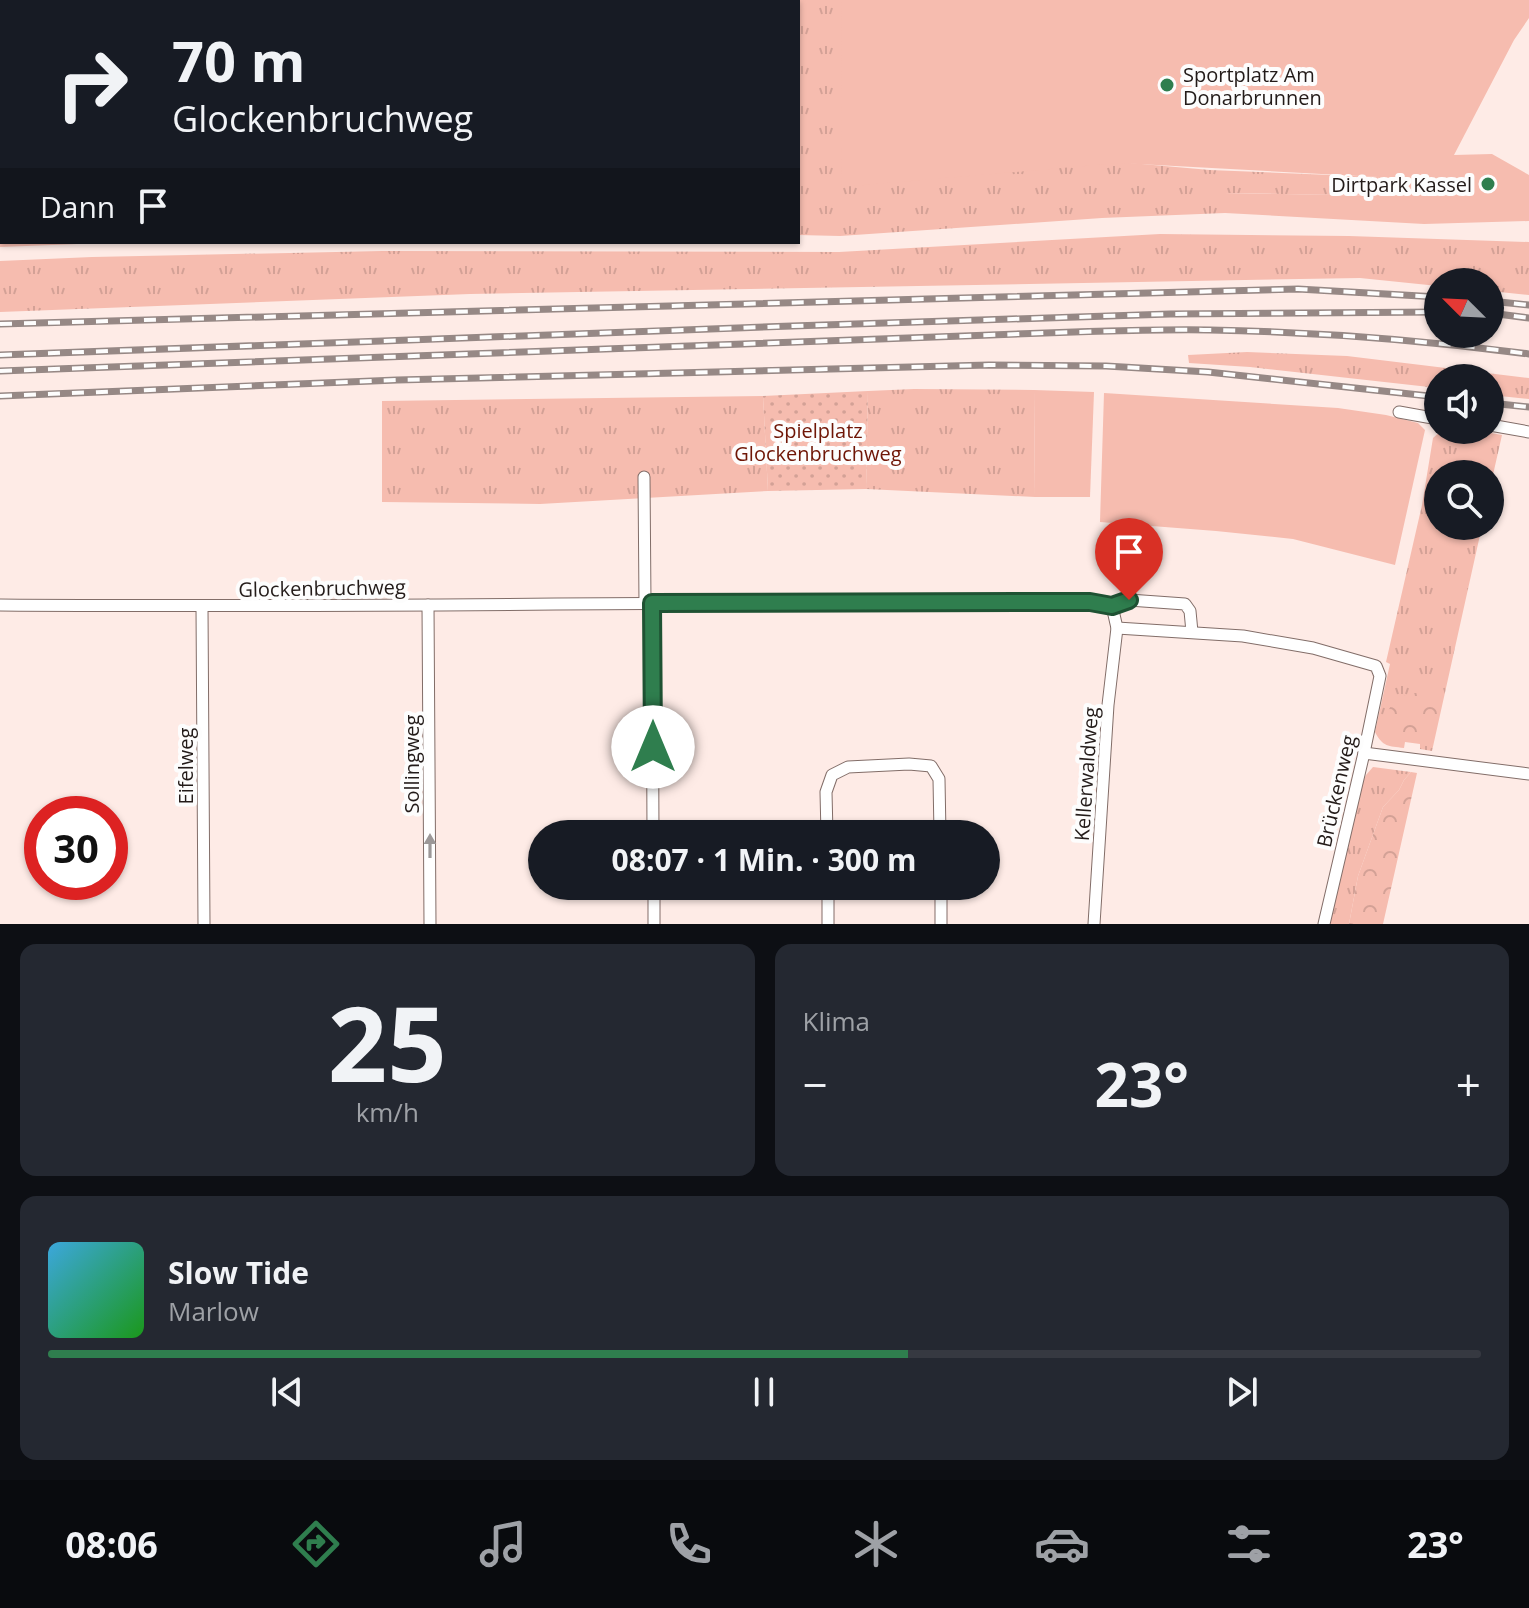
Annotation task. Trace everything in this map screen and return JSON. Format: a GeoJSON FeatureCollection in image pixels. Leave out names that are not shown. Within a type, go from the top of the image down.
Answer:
{"type":"FeatureCollection","features":[{"type":"Feature","properties":{"kind":"street"},"geometry":{"type":"LineString","coordinates":[[1399,412],[1424,416]]}},
{"type":"Feature","properties":{"kind":"street"},"geometry":{"type":"LineString","coordinates":[[1504,428],[1529,432]]}},
{"type":"Feature","properties":{"kind":"street"},"geometry":{"type":"LineString","coordinates":[[644,477],[653,820]]}},
{"type":"Feature","properties":{"kind":"street","name":"Glockenbruchweg"},"geometry":{"type":"LineString","coordinates":[[0,605],[202,607],[1090,602],[1112,606],[1129,600],[1185,604],[1190,611],[1192,632]]}},
{"type":"Feature","properties":{"kind":"street","name":"Sollingweg"},"geometry":{"type":"LineString","coordinates":[[428,605],[430,924]]}},
{"type":"Feature","properties":{"kind":"street"},"geometry":{"type":"LineString","coordinates":[[1112,606],[1117,628],[1192,632]]}},
{"type":"Feature","properties":{"kind":"street","name":"Eifelweg"},"geometry":{"type":"LineString","coordinates":[[202,607],[204,924]]}},
{"type":"Feature","properties":{"kind":"street","name":"Kellerwaldweg"},"geometry":{"type":"LineString","coordinates":[[1094,924],[1108,705],[1117,628]]}},
{"type":"Feature","properties":{"kind":"street","name":"Brückenweg"},"geometry":{"type":"LineString","coordinates":[[1192,632],[1243,636],[1313,648],[1376,666],[1380,676],[1324,924]]}},
{"type":"Feature","properties":{"kind":"street"},"geometry":{"type":"LineString","coordinates":[[1364,753],[1529,774]]}},
{"type":"Feature","properties":{"kind":"street"},"geometry":{"type":"LineString","coordinates":[[827,820],[826,792],[832,775],[848,767],[909,764],[931,766],[939,779],[940,820]]}},
{"type":"Feature","properties":{"kind":"street"},"geometry":{"type":"LineString","coordinates":[[654,900],[654,924]]}},
{"type":"Feature","properties":{"kind":"street"},"geometry":{"type":"LineString","coordinates":[[828,900],[828,924]]}},
{"type":"Feature","properties":{"kind":"street"},"geometry":{"type":"LineString","coordinates":[[941,900],[941,924]]}},
{"type":"Feature","properties":{"kind":"green space"},"geometry":{"type":"Polygon","coordinates":[[[800,0],[842,0],[842,152],[1119,162],[1210,170],[1378,177],[1385,196],[1226,193],[1225,213],[840,236],[800,235],[800,0]]]}},
{"type":"Feature","properties":{"kind":"green space","name":"Sportplatz Am Donarbrunnen"},"geometry":{"type":"Polygon","coordinates":[[[842,0],[1529,0],[1529,18],[1514,40],[1454,155],[1492,154],[1529,175],[1529,221],[1424,224],[1225,213],[1225,193],[1385,196],[1378,177],[1119,163],[841,187],[842,0]]]}},
{"type":"Feature","properties":{"kind":"green space"},"geometry":{"type":"Polygon","coordinates":[[[1160,234],[1529,242],[1529,295],[1504,292],[1504,268],[1424,268],[1424,285],[1360,278],[470,294],[0,312],[0,261],[383,251],[839,252],[1160,234]]]}},
{"type":"Feature","properties":{"kind":"green space"},"geometry":{"type":"Polygon","coordinates":[[[0,244],[78,244],[0,247],[0,244]]]}},
{"type":"Feature","properties":{"kind":"green space"},"geometry":{"type":"Polygon","coordinates":[[[1247,352],[1347,356],[1424,365],[1424,386],[1189,363],[1188,355],[1247,352]]]}},
{"type":"Feature","properties":{"kind":"green space"},"geometry":{"type":"Polygon","coordinates":[[[1504,375],[1529,378],[1529,399],[1504,396],[1504,375]]]}},
{"type":"Feature","properties":{"kind":"green space"},"geometry":{"type":"Polygon","coordinates":[[[1034,390],[1035,497],[866,489],[868,391],[1034,390]]]}},
{"type":"Feature","properties":{"kind":"green space"},"geometry":{"type":"Polygon","coordinates":[[[1034,390],[1094,392],[1090,497],[1035,497],[1034,390]]]}},
{"type":"Feature","properties":{"kind":"green space","name":"Spielplatz Glockenbruchweg"},"geometry":{"type":"Polygon","coordinates":[[[868,391],[866,489],[768,491],[763,396],[868,391]]]}},
{"type":"Feature","properties":{"kind":"green space"},"geometry":{"type":"Polygon","coordinates":[[[1104,393],[1338,408],[1386,415],[1418,423],[1424,429],[1395,565],[1293,539],[1100,522],[1104,393]]]}},
{"type":"Feature","properties":{"kind":"green space"},"geometry":{"type":"Polygon","coordinates":[[[763,396],[768,491],[540,504],[382,502],[382,401],[763,396]]]}},
{"type":"Feature","properties":{"kind":"green space"},"geometry":{"type":"Polygon","coordinates":[[[1432,444],[1500,444],[1496,460],[1429,460],[1432,444]]]}},
{"type":"Feature","properties":{"kind":"green space"},"geometry":{"type":"Polygon","coordinates":[[[1424,493],[1424,540],[1479,540],[1432,751],[1420,749],[1420,744],[1405,742],[1404,748],[1390,746],[1383,743],[1375,732],[1390,664],[1386,662],[1424,493]]]}},
{"type":"Feature","properties":{"kind":"green space"},"geometry":{"type":"Polygon","coordinates":[[[1437,686],[1440,692],[1441,705],[1429,738],[1391,743],[1384,739],[1385,719],[1395,702],[1437,686]]]}},
{"type":"Feature","properties":{"kind":"green space"},"geometry":{"type":"Polygon","coordinates":[[[1373,767],[1411,772],[1383,807],[1358,876],[1349,924],[1329,924],[1361,785],[1373,767]]]}},
{"type":"Feature","properties":{"kind":"green space"},"geometry":{"type":"Polygon","coordinates":[[[1411,772],[1417,773],[1383,924],[1349,924],[1358,876],[1383,807],[1411,772]]]}},
{"type":"Feature","properties":{"kind":"railway"},"geometry":{"type":"LineString","coordinates":[[0,324],[1298,289],[1424,296]]}},
{"type":"Feature","properties":{"kind":"railway"},"geometry":{"type":"LineString","coordinates":[[1504,302],[1529,305]]}},
{"type":"Feature","properties":{"kind":"railway"},"geometry":{"type":"LineString","coordinates":[[0,355],[1170,314],[1424,312]]}},
{"type":"Feature","properties":{"kind":"railway"},"geometry":{"type":"LineString","coordinates":[[1504,315],[1529,318]]}},
{"type":"Feature","properties":{"kind":"railway"},"geometry":{"type":"LineString","coordinates":[[0,371],[1159,330],[1330,335],[1529,354]]}},
{"type":"Feature","properties":{"kind":"railway"},"geometry":{"type":"LineString","coordinates":[[0,396],[397,380],[989,365],[1106,366],[1208,372],[1424,395]]}},
{"type":"Feature","properties":{"kind":"railway"},"geometry":{"type":"LineString","coordinates":[[1504,404],[1529,407]]}},
{"type":"Feature","properties":{"kind":"place","name":"Sportplatz Am Donarbrunnen"},"geometry":{"type":"Point","coordinates":[1167,85]}},
{"type":"Feature","properties":{"kind":"place","name":"Dirtpark Kassel"},"geometry":{"type":"Point","coordinates":[1488,184]}},
{"type":"Feature","properties":{"kind":"route"},"geometry":{"type":"LineString","coordinates":[[653,747],[652,603],[1090,602],[1112,606],[1129,600]]}}]}
